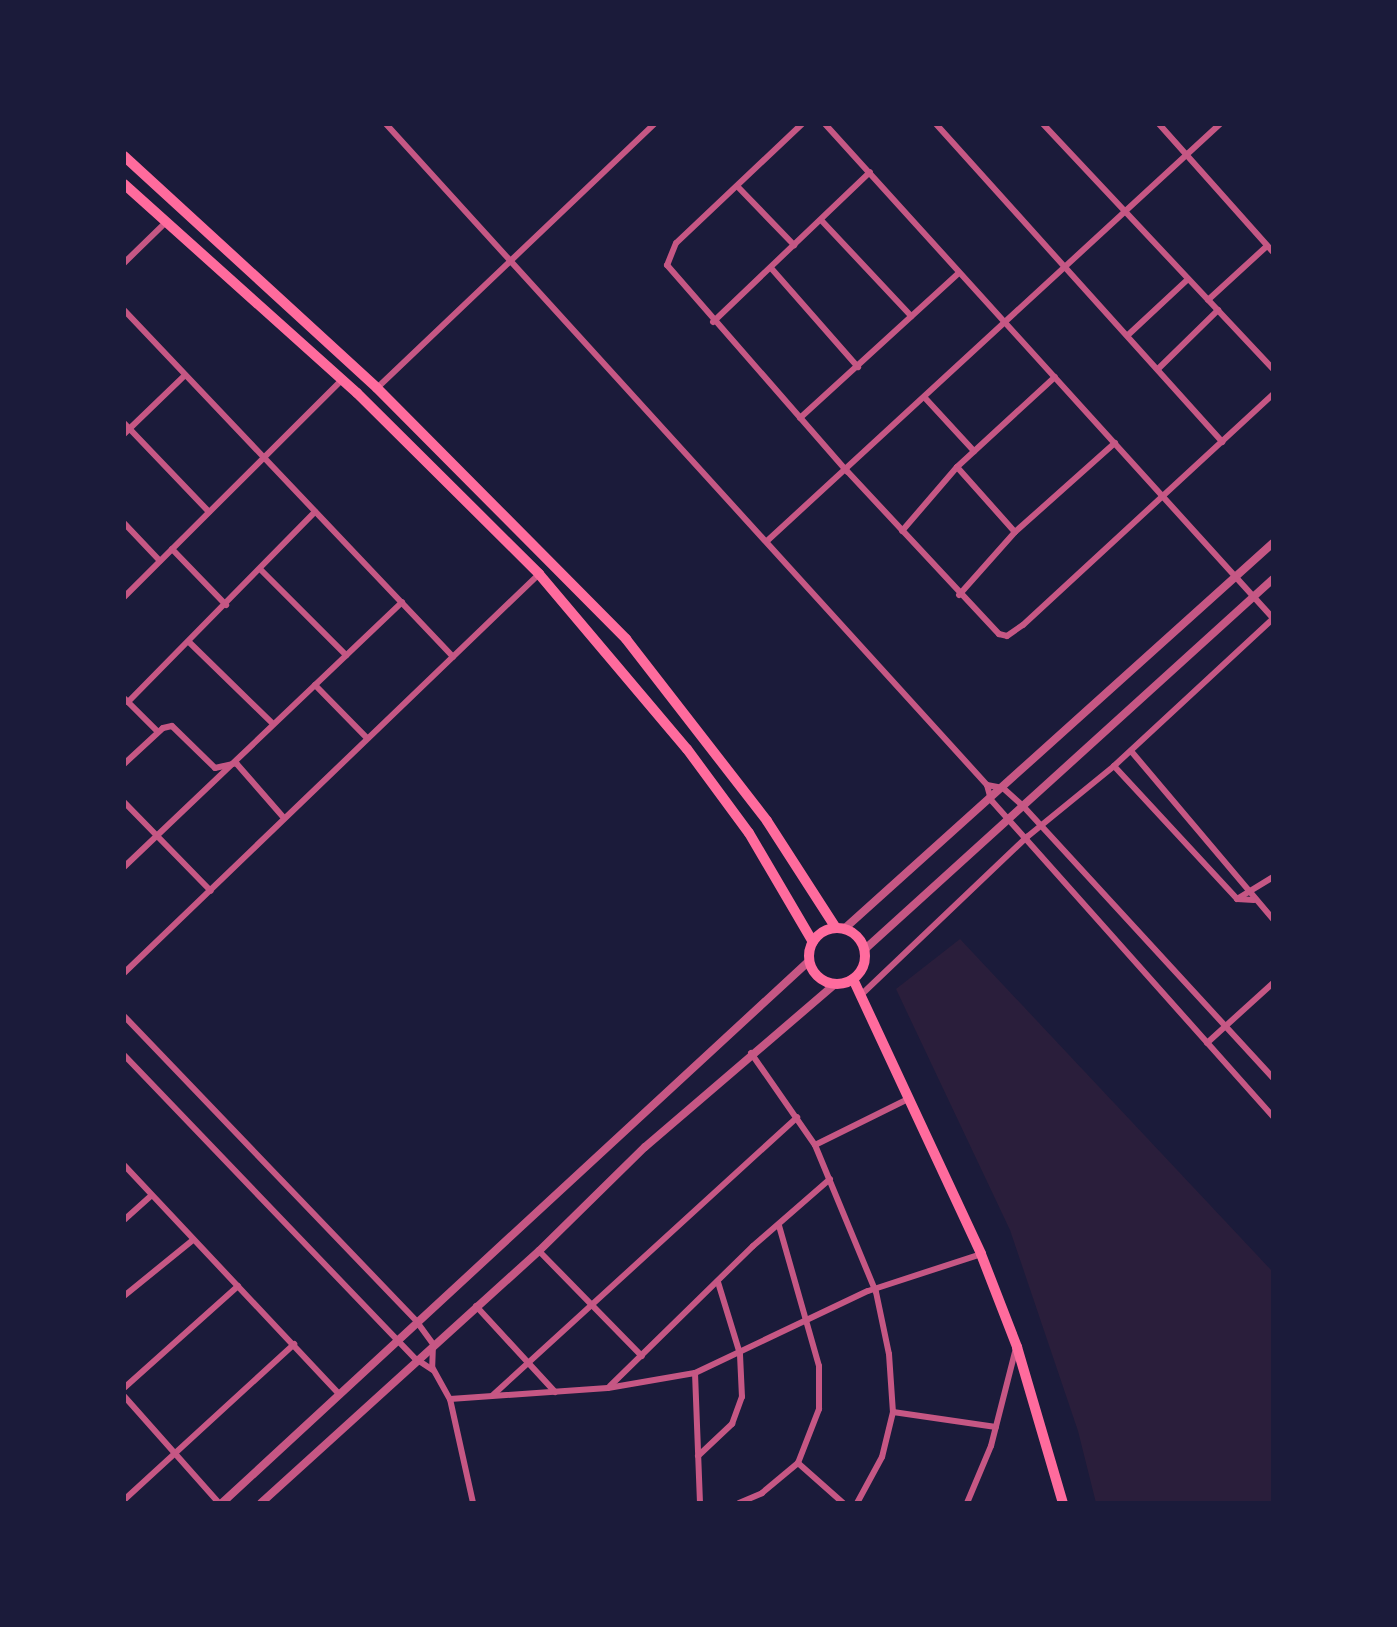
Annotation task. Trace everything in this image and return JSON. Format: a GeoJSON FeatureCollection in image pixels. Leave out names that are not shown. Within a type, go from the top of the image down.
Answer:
{"type":"FeatureCollection","features":[{"type":"Feature","properties":{"kind":"main road"},"geometry":{"type":"LineString","coordinates":[[124,156],[377,388],[626,639],[767,821],[840,929],[857,937],[864,950],[863,966],[853,979],[835,984],[818,977],[809,961],[813,942],[748,833],[687,749],[539,574],[343,379],[124,184]]}},
{"type":"Feature","properties":{"kind":"main road"},"geometry":{"type":"LineString","coordinates":[[813,942],[840,929]]}},
{"type":"Feature","properties":{"kind":"main road"},"geometry":{"type":"LineString","coordinates":[[853,979],[912,1098],[981,1254],[1017,1347],[1063,1503]]}},
{"type":"Feature","properties":{"kind":"street"},"geometry":{"type":"LineString","coordinates":[[386,124],[988,785],[991,800],[1027,837],[1273,1116]]}},
{"type":"Feature","properties":{"kind":"street"},"geometry":{"type":"LineString","coordinates":[[377,388],[654,124]]}},
{"type":"Feature","properties":{"kind":"street"},"geometry":{"type":"LineString","coordinates":[[802,124],[669,253],[667,265],[673,276],[713,322],[847,471],[959,595],[999,634],[1014,633],[1273,394]]}},
{"type":"Feature","properties":{"kind":"street"},"geometry":{"type":"LineString","coordinates":[[825,124],[1273,618],[1131,751],[1027,837],[862,994]]}},
{"type":"Feature","properties":{"kind":"street"},"geometry":{"type":"LineString","coordinates":[[936,124],[1159,368],[1222,442]]}},
{"type":"Feature","properties":{"kind":"street"},"geometry":{"type":"LineString","coordinates":[[1043,124],[1124,214],[1273,369]]}},
{"type":"Feature","properties":{"kind":"street"},"geometry":{"type":"LineString","coordinates":[[1159,124],[1273,252]]}},
{"type":"Feature","properties":{"kind":"street"},"geometry":{"type":"LineString","coordinates":[[767,541],[926,399],[1220,124]]}},
{"type":"Feature","properties":{"kind":"street"},"geometry":{"type":"LineString","coordinates":[[713,322],[870,172]]}},
{"type":"Feature","properties":{"kind":"street"},"geometry":{"type":"LineString","coordinates":[[738,187],[794,245]]}},
{"type":"Feature","properties":{"kind":"street"},"geometry":{"type":"LineString","coordinates":[[821,220],[911,316]]}},
{"type":"Feature","properties":{"kind":"street"},"geometry":{"type":"LineString","coordinates":[[124,263],[166,222]]}},
{"type":"Feature","properties":{"kind":"street"},"geometry":{"type":"LineString","coordinates":[[1208,300],[1267,246]]}},
{"type":"Feature","properties":{"kind":"street"},"geometry":{"type":"LineString","coordinates":[[771,268],[858,367]]}},
{"type":"Feature","properties":{"kind":"street"},"geometry":{"type":"LineString","coordinates":[[800,418],[960,272]]}},
{"type":"Feature","properties":{"kind":"street"},"geometry":{"type":"LineString","coordinates":[[1128,335],[1188,279]]}},
{"type":"Feature","properties":{"kind":"street"},"geometry":{"type":"LineString","coordinates":[[124,310],[453,657]]}},
{"type":"Feature","properties":{"kind":"street"},"geometry":{"type":"LineString","coordinates":[[1159,368],[1218,310]]}},
{"type":"Feature","properties":{"kind":"street"},"geometry":{"type":"LineString","coordinates":[[184,376],[126,428],[209,512]]}},
{"type":"Feature","properties":{"kind":"street"},"geometry":{"type":"LineString","coordinates":[[902,531],[957,467],[1055,377]]}},
{"type":"Feature","properties":{"kind":"street"},"geometry":{"type":"LineString","coordinates":[[124,597],[343,379]]}},
{"type":"Feature","properties":{"kind":"street"},"geometry":{"type":"LineString","coordinates":[[926,399],[974,452]]}},
{"type":"Feature","properties":{"kind":"street"},"geometry":{"type":"LineString","coordinates":[[959,595],[1015,532],[1115,443]]}},
{"type":"Feature","properties":{"kind":"street"},"geometry":{"type":"LineString","coordinates":[[957,467],[1015,532]]}},
{"type":"Feature","properties":{"kind":"street"},"geometry":{"type":"LineString","coordinates":[[158,732],[126,700],[189,642],[315,512]]}},
{"type":"Feature","properties":{"kind":"street"},"geometry":{"type":"LineString","coordinates":[[124,523],[160,561]]}},
{"type":"Feature","properties":{"kind":"street"},"geometry":{"type":"LineString","coordinates":[[840,929],[991,800],[1273,543]]}},
{"type":"Feature","properties":{"kind":"street"},"geometry":{"type":"LineString","coordinates":[[172,549],[226,605]]}},
{"type":"Feature","properties":{"kind":"street"},"geometry":{"type":"LineString","coordinates":[[260,569],[346,655]]}},
{"type":"Feature","properties":{"kind":"street"},"geometry":{"type":"LineString","coordinates":[[124,973],[366,737],[539,574]]}},
{"type":"Feature","properties":{"kind":"street"},"geometry":{"type":"LineString","coordinates":[[864,950],[1273,579]]}},
{"type":"Feature","properties":{"kind":"street"},"geometry":{"type":"LineString","coordinates":[[124,867],[402,602]]}},
{"type":"Feature","properties":{"kind":"street"},"geometry":{"type":"LineString","coordinates":[[189,642],[273,724]]}},
{"type":"Feature","properties":{"kind":"street"},"geometry":{"type":"LineString","coordinates":[[315,684],[366,737]]}},
{"type":"Feature","properties":{"kind":"street"},"geometry":{"type":"LineString","coordinates":[[124,764],[158,732],[172,726],[215,768],[233,762]]}},
{"type":"Feature","properties":{"kind":"street"},"geometry":{"type":"LineString","coordinates":[[1131,751],[1250,887],[1254,900],[1273,919]]}},
{"type":"Feature","properties":{"kind":"street"},"geometry":{"type":"LineString","coordinates":[[233,762],[284,818]]}},
{"type":"Feature","properties":{"kind":"street"},"geometry":{"type":"LineString","coordinates":[[1114,766],[1237,899],[1254,900]]}},
{"type":"Feature","properties":{"kind":"street"},"geometry":{"type":"LineString","coordinates":[[988,785],[1003,788],[1042,825],[1273,1078]]}},
{"type":"Feature","properties":{"kind":"street"},"geometry":{"type":"LineString","coordinates":[[124,802],[211,891]]}},
{"type":"Feature","properties":{"kind":"street"},"geometry":{"type":"LineString","coordinates":[[1237,899],[1250,887],[1273,877]]}},
{"type":"Feature","properties":{"kind":"street"},"geometry":{"type":"LineString","coordinates":[[124,1396],[220,1503],[809,961]]}},
{"type":"Feature","properties":{"kind":"street"},"geometry":{"type":"LineString","coordinates":[[1207,1043],[1273,983]]}},
{"type":"Feature","properties":{"kind":"street"},"geometry":{"type":"LineString","coordinates":[[261,1503],[416,1359],[539,1251],[645,1147],[751,1053],[835,984]]}},
{"type":"Feature","properties":{"kind":"street"},"geometry":{"type":"LineString","coordinates":[[124,1016],[417,1322],[433,1344],[433,1370]]}},
{"type":"Feature","properties":{"kind":"street"},"geometry":{"type":"LineString","coordinates":[[751,1053],[815,1145],[876,1292],[889,1354],[892,1412],[882,1457],[857,1503]]}},
{"type":"Feature","properties":{"kind":"street"},"geometry":{"type":"LineString","coordinates":[[124,1055],[416,1359],[433,1370],[450,1399],[473,1503]]}},
{"type":"Feature","properties":{"kind":"street"},"geometry":{"type":"LineString","coordinates":[[815,1145],[912,1098]]}},
{"type":"Feature","properties":{"kind":"street"},"geometry":{"type":"LineString","coordinates":[[491,1397],[797,1117]]}},
{"type":"Feature","properties":{"kind":"street"},"geometry":{"type":"LineString","coordinates":[[124,1165],[339,1394]]}},
{"type":"Feature","properties":{"kind":"street"},"geometry":{"type":"LineString","coordinates":[[608,1388],[718,1282],[830,1180]]}},
{"type":"Feature","properties":{"kind":"street"},"geometry":{"type":"LineString","coordinates":[[124,1220],[151,1196]]}},
{"type":"Feature","properties":{"kind":"street"},"geometry":{"type":"LineString","coordinates":[[739,1503],[762,1493],[798,1463],[819,1409],[819,1366],[779,1226]]}},
{"type":"Feature","properties":{"kind":"street"},"geometry":{"type":"LineString","coordinates":[[124,1296],[193,1240]]}},
{"type":"Feature","properties":{"kind":"street"},"geometry":{"type":"LineString","coordinates":[[539,1251],[642,1356]]}},
{"type":"Feature","properties":{"kind":"street"},"geometry":{"type":"LineString","coordinates":[[450,1399],[608,1388],[695,1373],[740,1354],[868,1291],[876,1292],[981,1254]]}},
{"type":"Feature","properties":{"kind":"street"},"geometry":{"type":"LineString","coordinates":[[698,1456],[738,1413],[743,1384],[740,1354],[718,1282]]}},
{"type":"Feature","properties":{"kind":"street"},"geometry":{"type":"LineString","coordinates":[[124,1388],[238,1286]]}},
{"type":"Feature","properties":{"kind":"street"},"geometry":{"type":"LineString","coordinates":[[476,1306],[555,1392]]}},
{"type":"Feature","properties":{"kind":"street"},"geometry":{"type":"LineString","coordinates":[[124,1500],[294,1344]]}},
{"type":"Feature","properties":{"kind":"street"},"geometry":{"type":"LineString","coordinates":[[967,1503],[996,1427],[1017,1347]]}},
{"type":"Feature","properties":{"kind":"street"},"geometry":{"type":"LineString","coordinates":[[695,1373],[700,1503]]}},
{"type":"Feature","properties":{"kind":"street"},"geometry":{"type":"LineString","coordinates":[[892,1412],[996,1427]]}},
{"type":"Feature","properties":{"kind":"street"},"geometry":{"type":"LineString","coordinates":[[798,1463],[844,1503]]}},
{"type":"Feature","properties":{"kind":"shaded area"},"geometry":{"type":"Polygon","coordinates":[[[960,939],[1273,1272],[1273,1503],[1096,1503],[1078,1431],[1010,1230],[896,989],[960,939]]]}}]}
